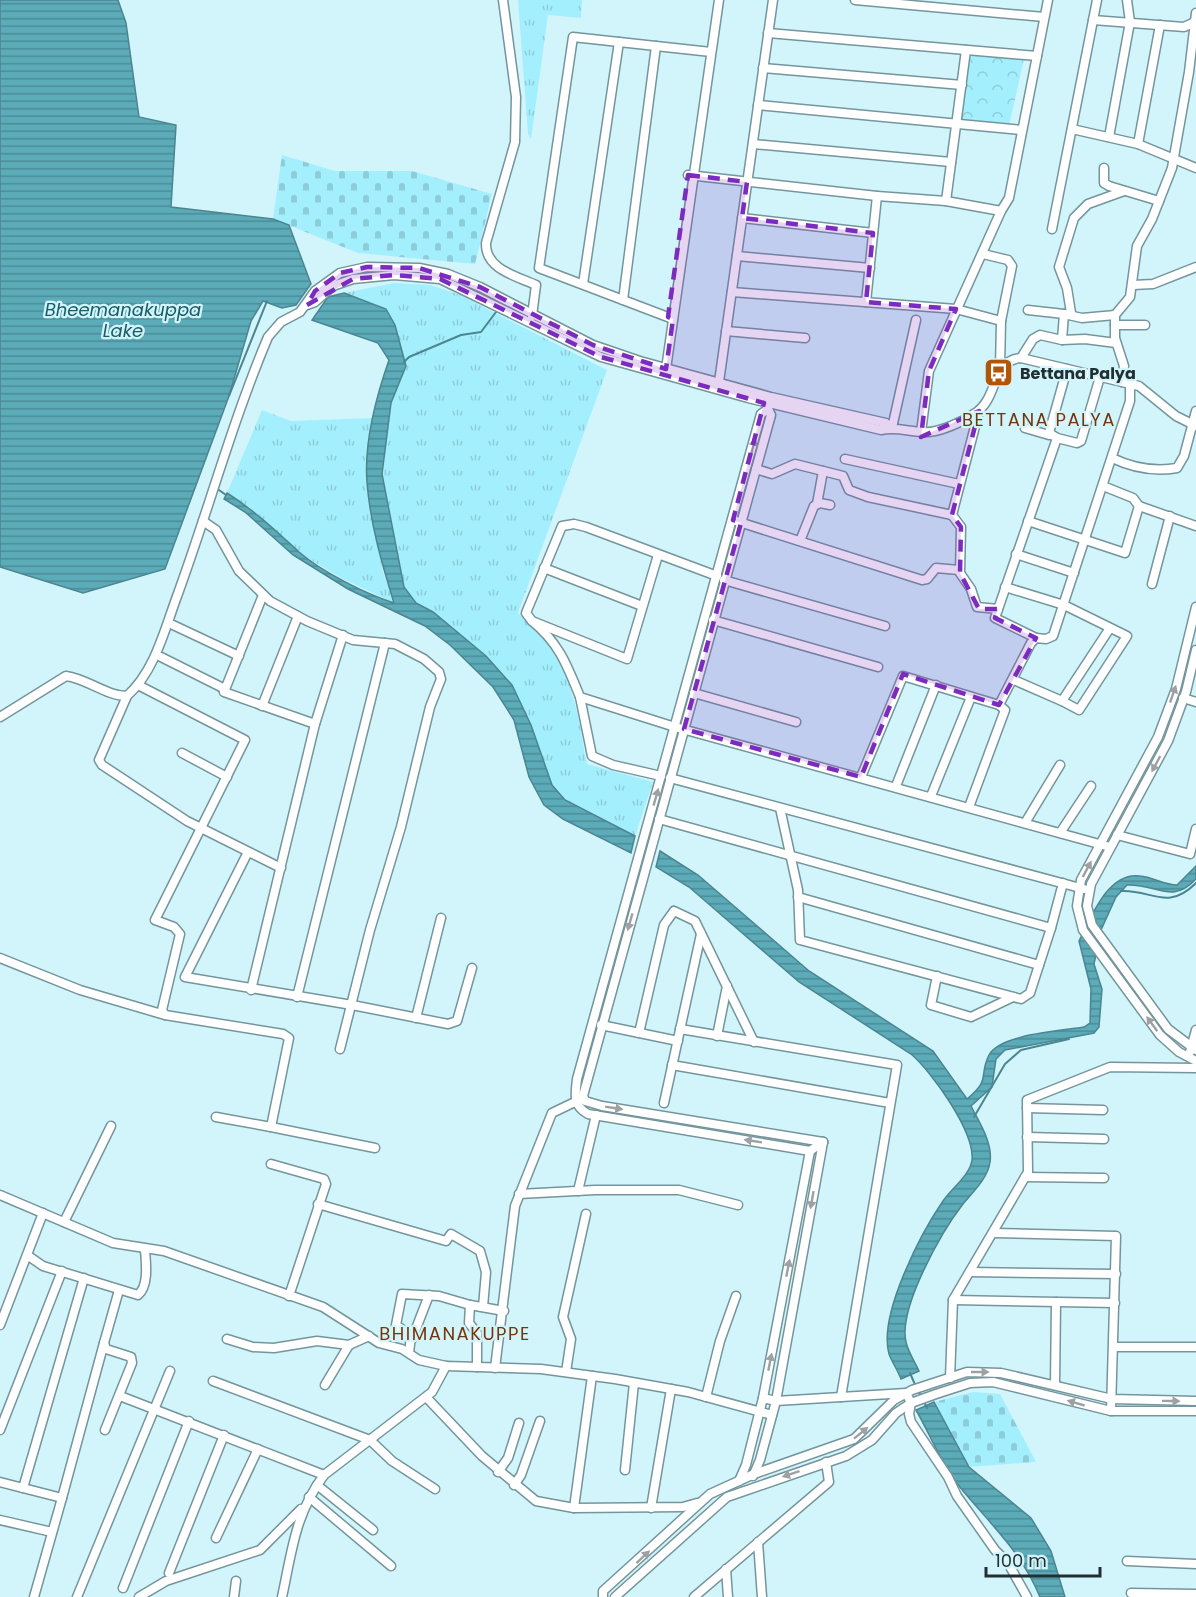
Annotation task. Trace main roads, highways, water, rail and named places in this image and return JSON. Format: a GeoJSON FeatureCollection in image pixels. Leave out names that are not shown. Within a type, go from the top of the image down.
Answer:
{"type":"FeatureCollection","features":[{"type":"Feature","properties":{"kind":"water","name":"Bheemanakuppa Lake"},"geometry":{"type":"Polygon","coordinates":[[[0,0],[118,0],[126,23],[139,117],[176,125],[171,207],[273,219],[289,225],[311,284],[296,305],[282,308],[263,301],[251,321],[229,396],[165,569],[83,593],[0,567],[0,0]]]}},
{"type":"Feature","properties":{"kind":"water"},"geometry":{"type":"Polygon","coordinates":[[[344,293],[386,309],[395,325],[406,366],[391,403],[382,474],[404,587],[416,603],[433,612],[486,656],[512,685],[531,725],[552,785],[565,800],[635,836],[631,853],[563,819],[544,805],[529,777],[514,720],[493,687],[450,645],[425,626],[348,589],[293,555],[245,512],[224,499],[227,493],[299,552],[332,575],[394,603],[374,528],[367,482],[367,452],[372,420],[389,360],[378,343],[312,320],[328,297],[344,293]]]}},
{"type":"Feature","properties":{"kind":"water"},"geometry":{"type":"Polygon","coordinates":[[[660,851],[698,875],[809,971],[933,1051],[967,1099],[982,1082],[986,1062],[995,1048],[1018,1038],[1084,1027],[1090,1023],[1091,989],[1079,941],[1095,909],[1110,888],[1129,876],[1140,876],[1177,885],[1196,866],[1196,879],[1179,891],[1127,885],[1116,897],[1101,930],[1094,964],[1102,989],[1099,1027],[1094,1033],[1005,1050],[996,1059],[992,1087],[971,1106],[987,1140],[990,1155],[989,1168],[980,1184],[944,1232],[924,1270],[909,1310],[905,1327],[906,1342],[919,1371],[901,1379],[889,1354],[887,1338],[890,1318],[895,1297],[913,1253],[943,1201],[971,1166],[971,1148],[960,1119],[930,1074],[911,1054],[799,982],[689,887],[656,867],[660,851]]]}},
{"type":"Feature","properties":{"kind":"water"},"geometry":{"type":"Polygon","coordinates":[[[934,1402],[969,1467],[1031,1518],[1051,1551],[1065,1597],[1040,1597],[1024,1566],[1004,1538],[953,1477],[941,1459],[916,1410],[934,1402]]]}},
{"type":"Feature","properties":{"kind":"waterway"},"geometry":{"type":"LineString","coordinates":[[229,396],[267,301]]}},
{"type":"Feature","properties":{"kind":"waterway"},"geometry":{"type":"LineString","coordinates":[[404,362],[409,357],[461,335],[481,332],[496,312]]}},
{"type":"Feature","properties":{"kind":"waterway"},"geometry":{"type":"LineString","coordinates":[[219,490],[226,495]]}},
{"type":"Feature","properties":{"kind":"waterway"},"geometry":{"type":"LineString","coordinates":[[1121,891],[1167,898],[1186,892],[1196,883]]}},
{"type":"Feature","properties":{"kind":"waterway"},"geometry":{"type":"LineString","coordinates":[[974,1117],[1005,1064],[1021,1050],[1069,1039]]}},
{"type":"Feature","properties":{"kind":"waterway"},"geometry":{"type":"LineString","coordinates":[[910,1373],[916,1387]]}},
{"type":"Feature","properties":{"kind":"waterway"},"geometry":{"type":"LineString","coordinates":[[919,1392],[927,1408]]}},
{"type":"Feature","properties":{"kind":"place","name":"Bettana Palya"},"geometry":{"type":"Point","coordinates":[999,373]}},
{"type":"Feature","properties":{"kind":"district","name":"BETTANA PALYA"},"geometry":{"type":"Point","coordinates":[1039,419]}},
{"type":"Feature","properties":{"kind":"district","name":"BHIMANAKUPPE"},"geometry":{"type":"Point","coordinates":[455,1333]}}]}
